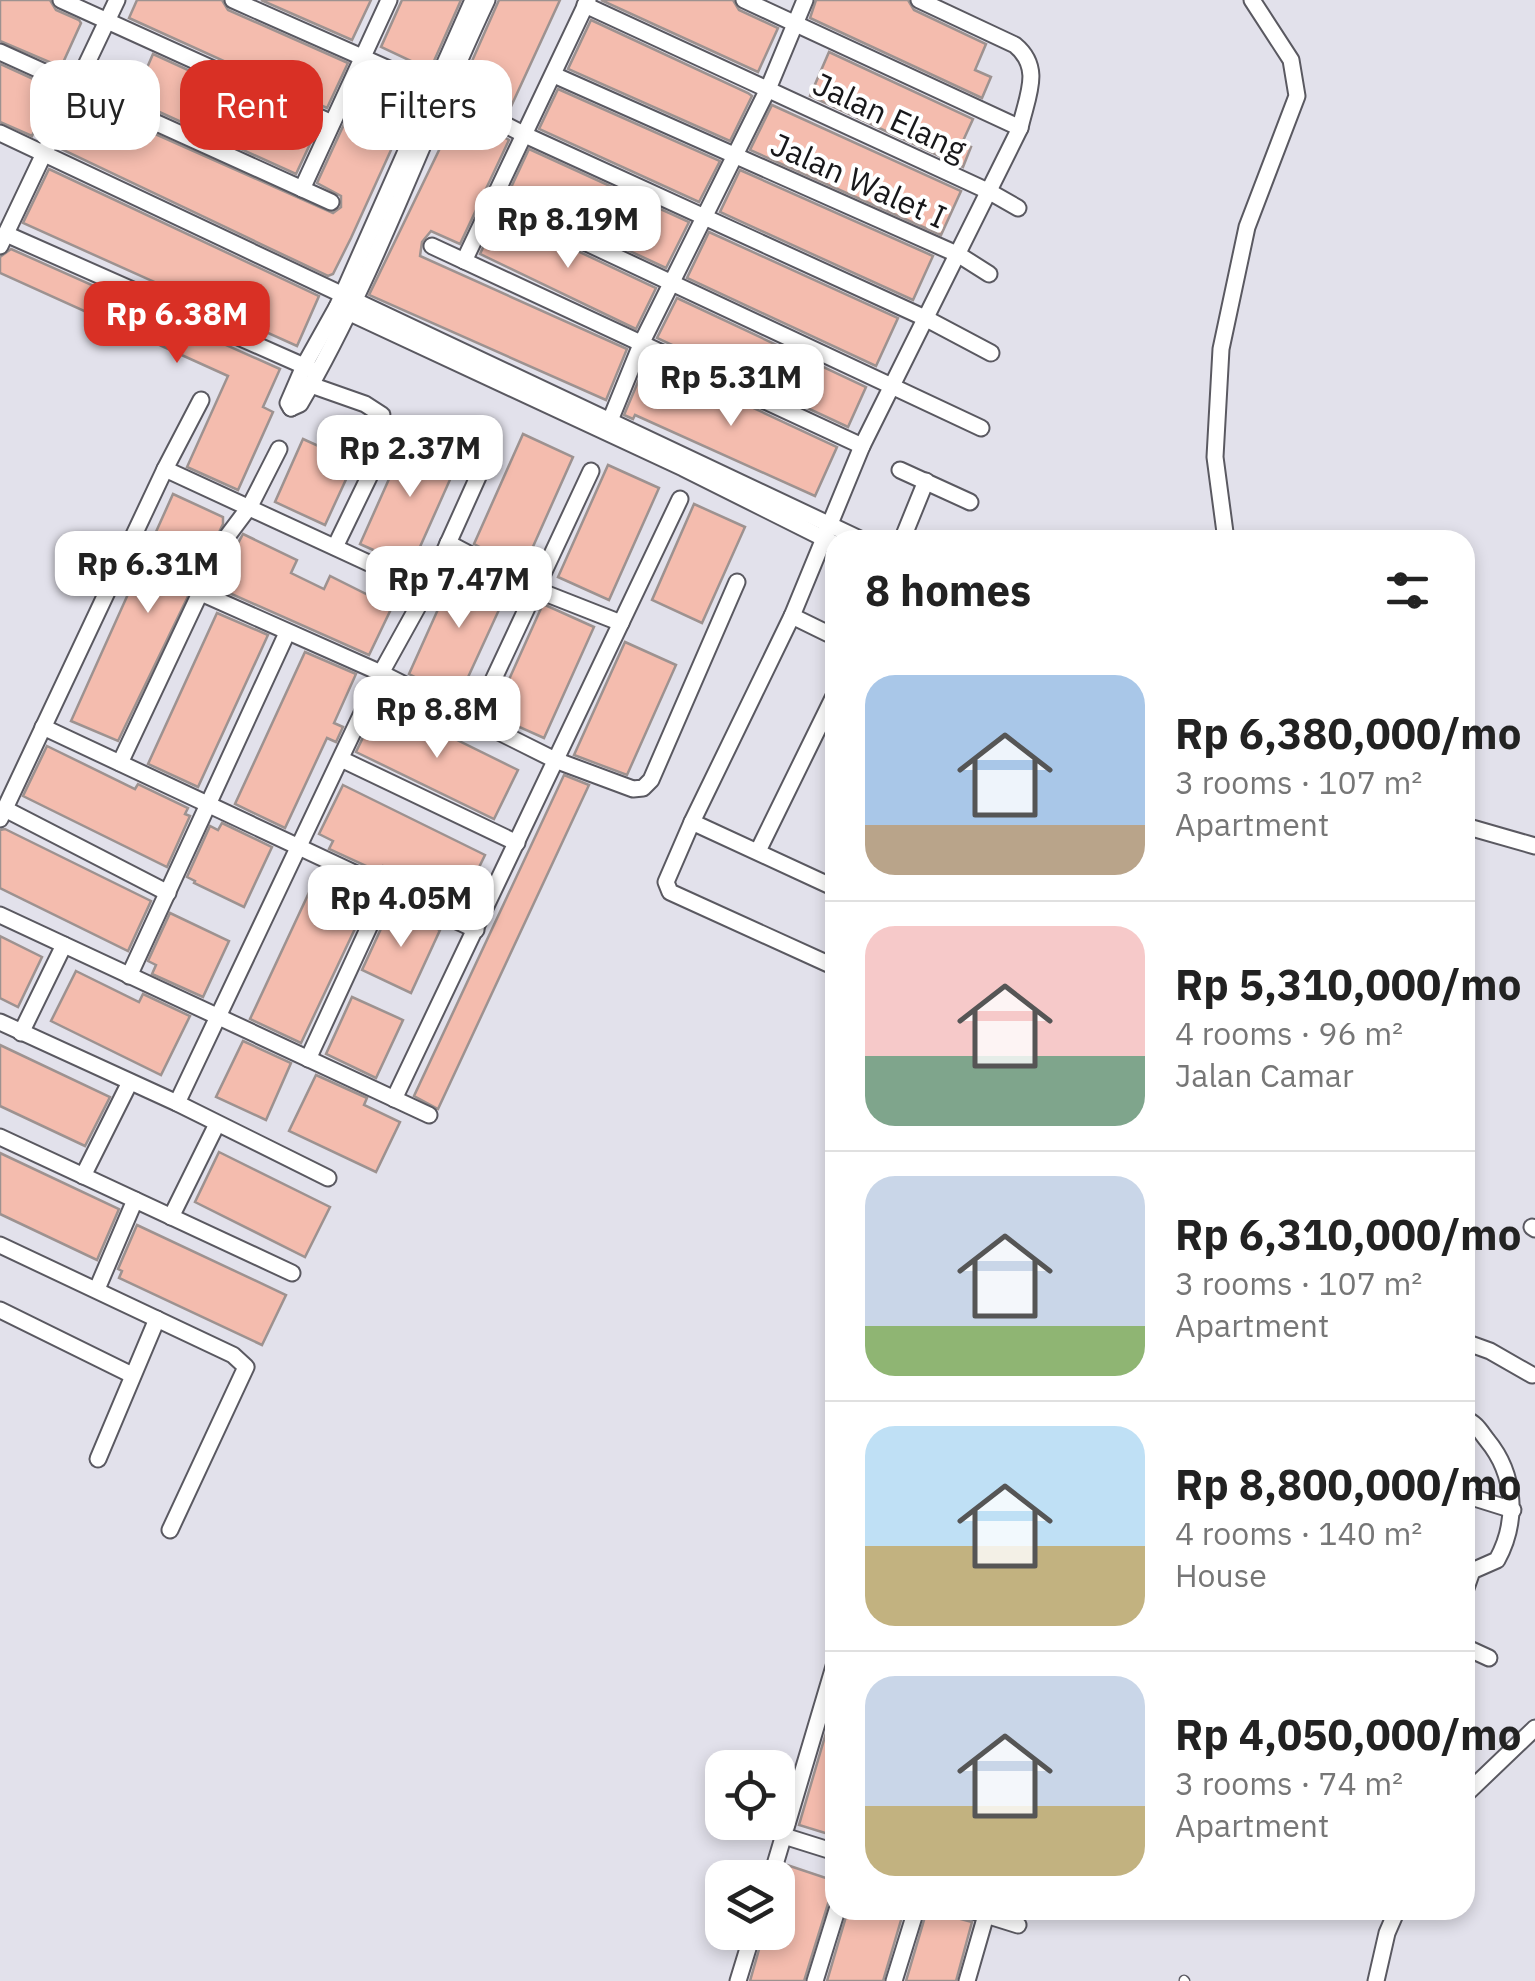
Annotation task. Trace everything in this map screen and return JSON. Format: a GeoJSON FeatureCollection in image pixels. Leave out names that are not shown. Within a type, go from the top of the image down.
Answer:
{"type":"FeatureCollection","features":[{"type":"Feature","properties":{"kind":"street"},"geometry":{"type":"LineString","coordinates":[[61,0],[332,122]]}},
{"type":"Feature","properties":{"kind":"street"},"geometry":{"type":"LineString","coordinates":[[90,60],[117,0]]}},
{"type":"Feature","properties":{"kind":"street"},"geometry":{"type":"LineString","coordinates":[[233,0],[362,59]]}},
{"type":"Feature","properties":{"kind":"street"},"geometry":{"type":"LineString","coordinates":[[302,189],[389,0]]}},
{"type":"Feature","properties":{"kind":"street"},"geometry":{"type":"LineString","coordinates":[[450,60],[473,0]]}},
{"type":"Feature","properties":{"kind":"street"},"geometry":{"type":"LineString","coordinates":[[455,60],[487,0]]}},
{"type":"Feature","properties":{"kind":"street"},"geometry":{"type":"LineString","coordinates":[[744,0],[1020,128]]}},
{"type":"Feature","properties":{"kind":"street"},"geometry":{"type":"LineString","coordinates":[[608,426],[642,342],[768,89],[805,0]]}},
{"type":"Feature","properties":{"kind":"street"},"geometry":{"type":"LineString","coordinates":[[832,530],[862,446],[1020,128],[1032,73],[1028,55],[1015,45],[919,0]]}},
{"type":"Feature","properties":{"kind":"street"},"geometry":{"type":"LineString","coordinates":[[1225,530],[1216,456],[1220,350],[1247,227],[1298,96],[1291,60],[1252,0]]}},
{"type":"Feature","properties":{"kind":"street"},"geometry":{"type":"LineString","coordinates":[[464,262],[586,2]]}},
{"type":"Feature","properties":{"kind":"street","name":"Jalan Elang"},"geometry":{"type":"LineString","coordinates":[[586,2],[1018,208]]}},
{"type":"Feature","properties":{"kind":"street"},"geometry":{"type":"LineString","coordinates":[[0,52],[30,65]]}},
{"type":"Feature","properties":{"kind":"street","name":"Jalan Walet I"},"geometry":{"type":"LineString","coordinates":[[554,75],[959,255],[989,274]]}},
{"type":"Feature","properties":{"kind":"street"},"geometry":{"type":"LineString","coordinates":[[160,124],[330,202]]}},
{"type":"Feature","properties":{"kind":"street"},"geometry":{"type":"LineString","coordinates":[[512,130],[925,318],[992,353]]}},
{"type":"Feature","properties":{"kind":"street"},"geometry":{"type":"LineString","coordinates":[[0,133],[345,304],[608,426],[825,534]]}},
{"type":"Feature","properties":{"kind":"street"},"geometry":{"type":"LineString","coordinates":[[48,150],[5,228],[311,375],[382,415]]}},
{"type":"Feature","properties":{"kind":"street"},"geometry":{"type":"LineString","coordinates":[[311,375],[412,150]]}},
{"type":"Feature","properties":{"kind":"street"},"geometry":{"type":"LineString","coordinates":[[495,200],[981,428]]}},
{"type":"Feature","properties":{"kind":"street"},"geometry":{"type":"LineString","coordinates":[[432,246],[862,446]]}},
{"type":"Feature","properties":{"kind":"street"},"geometry":{"type":"LineString","coordinates":[[168,893],[2,814],[164,469],[201,400]]}},
{"type":"Feature","properties":{"kind":"street"},"geometry":{"type":"LineString","coordinates":[[335,548],[385,444]]}},
{"type":"Feature","properties":{"kind":"street"},"geometry":{"type":"LineString","coordinates":[[120,763],[226,538],[250,506],[279,448]]}},
{"type":"Feature","properties":{"kind":"street"},"geometry":{"type":"LineString","coordinates":[[177,1103],[381,673],[427,590],[491,448]]}},
{"type":"Feature","properties":{"kind":"street"},"geometry":{"type":"LineString","coordinates":[[164,469],[427,590]]}},
{"type":"Feature","properties":{"kind":"street"},"geometry":{"type":"LineString","coordinates":[[900,470],[970,502]]}},
{"type":"Feature","properties":{"kind":"street"},"geometry":{"type":"LineString","coordinates":[[475,719],[591,471]]}},
{"type":"Feature","properties":{"kind":"street"},"geometry":{"type":"LineString","coordinates":[[906,530],[926,481]]}},
{"type":"Feature","properties":{"kind":"street"},"geometry":{"type":"LineString","coordinates":[[394,1099],[680,499]]}},
{"type":"Feature","properties":{"kind":"street"},"geometry":{"type":"LineString","coordinates":[[448,543],[537,590],[621,623]]}},
{"type":"Feature","properties":{"kind":"street"},"geometry":{"type":"LineString","coordinates":[[825,547],[667,875],[670,892],[825,962]]}},
{"type":"Feature","properties":{"kind":"street"},"geometry":{"type":"LineString","coordinates":[[201,593],[381,673],[555,760],[633,789],[643,788],[651,780],[737,582]]}},
{"type":"Feature","properties":{"kind":"street"},"geometry":{"type":"LineString","coordinates":[[792,616],[825,632]]}},
{"type":"Feature","properties":{"kind":"street"},"geometry":{"type":"LineString","coordinates":[[130,976],[287,633]]}},
{"type":"Feature","properties":{"kind":"street"},"geometry":{"type":"LineString","coordinates":[[758,852],[825,715]]}},
{"type":"Feature","properties":{"kind":"street"},"geometry":{"type":"LineString","coordinates":[[43,728],[476,930]]}},
{"type":"Feature","properties":{"kind":"street"},"geometry":{"type":"LineString","coordinates":[[341,760],[518,843]]}},
{"type":"Feature","properties":{"kind":"street"},"geometry":{"type":"LineString","coordinates":[[692,822],[825,883]]}},
{"type":"Feature","properties":{"kind":"street"},"geometry":{"type":"LineString","coordinates":[[1475,829],[1535,846]]}},
{"type":"Feature","properties":{"kind":"street"},"geometry":{"type":"LineString","coordinates":[[308,1059],[387,888]]}},
{"type":"Feature","properties":{"kind":"street"},"geometry":{"type":"LineString","coordinates":[[0,916],[429,1115]]}},
{"type":"Feature","properties":{"kind":"street"},"geometry":{"type":"LineString","coordinates":[[21,1033],[64,945]]}},
{"type":"Feature","properties":{"kind":"street"},"geometry":{"type":"LineString","coordinates":[[0,1022],[328,1178]]}},
{"type":"Feature","properties":{"kind":"street"},"geometry":{"type":"LineString","coordinates":[[83,1176],[130,1082]]}},
{"type":"Feature","properties":{"kind":"street"},"geometry":{"type":"LineString","coordinates":[[172,1217],[218,1124]]}},
{"type":"Feature","properties":{"kind":"street"},"geometry":{"type":"LineString","coordinates":[[0,1137],[292,1273]]}},
{"type":"Feature","properties":{"kind":"street"},"geometry":{"type":"LineString","coordinates":[[97,1290],[135,1200]]}},
{"type":"Feature","properties":{"kind":"street"},"geometry":{"type":"LineString","coordinates":[[0,1244],[234,1354],[246,1368],[170,1530]]}},
{"type":"Feature","properties":{"kind":"street"},"geometry":{"type":"LineString","coordinates":[[0,1310],[132,1375]]}},
{"type":"Feature","properties":{"kind":"street"},"geometry":{"type":"LineString","coordinates":[[98,1459],[157,1319]]}},
{"type":"Feature","properties":{"kind":"street"},"geometry":{"type":"LineString","coordinates":[[1475,1346],[1532,1375]]}},
{"type":"Feature","properties":{"kind":"street"},"geometry":{"type":"LineString","coordinates":[[1475,1423],[1500,1459],[1513,1510],[1508,1536],[1497,1560],[1475,1568]]}},
{"type":"Feature","properties":{"kind":"street"},"geometry":{"type":"LineString","coordinates":[[1475,1498],[1513,1510]]}},
{"type":"Feature","properties":{"kind":"street"},"geometry":{"type":"LineString","coordinates":[[1475,1652],[1489,1658]]}},
{"type":"Feature","properties":{"kind":"street"},"geometry":{"type":"LineString","coordinates":[[795,1799],[825,1697]]}},
{"type":"Feature","properties":{"kind":"street"},"geometry":{"type":"LineString","coordinates":[[1475,1785],[1535,1728]]}},
{"type":"Feature","properties":{"kind":"street"},"geometry":{"type":"LineString","coordinates":[[795,1839],[825,1849]]}},
{"type":"Feature","properties":{"kind":"street"},"geometry":{"type":"LineString","coordinates":[[815,1981],[834,1920]]}},
{"type":"Feature","properties":{"kind":"street"},"geometry":{"type":"LineString","coordinates":[[894,1981],[913,1920]]}},
{"type":"Feature","properties":{"kind":"street"},"geometry":{"type":"LineString","coordinates":[[968,1981],[977,1920]]}},
{"type":"Feature","properties":{"kind":"street"},"geometry":{"type":"LineString","coordinates":[[1000,1920],[1018,1926]]}},
{"type":"Feature","properties":{"kind":"street"},"geometry":{"type":"LineString","coordinates":[[1376,1981],[1393,1920]]}},
{"type":"Feature","properties":{"kind":"street"},"geometry":{"type":"LineString","coordinates":[[738,1981],[747,1950]]}},
{"type":"Feature","properties":{"kind":"building"},"geometry":{"type":"Polygon","coordinates":[[[0,0],[50,0],[56,10],[81,23],[64,60],[45,60],[0,41],[0,0]]]}},
{"type":"Feature","properties":{"kind":"building"},"geometry":{"type":"Polygon","coordinates":[[[137,0],[222,0],[228,10],[343,61],[343,74],[327,108],[323,106],[323,60],[221,60],[129,18],[137,0]]]}},
{"type":"Feature","properties":{"kind":"building"},"geometry":{"type":"Polygon","coordinates":[[[261,0],[371,0],[352,40],[261,0]]]}},
{"type":"Feature","properties":{"kind":"building"},"geometry":{"type":"Polygon","coordinates":[[[402,0],[461,0],[434,60],[409,60],[381,47],[402,0]]]}},
{"type":"Feature","properties":{"kind":"building"},"geometry":{"type":"Polygon","coordinates":[[[499,0],[560,0],[512,104],[512,60],[472,60],[499,0]]]}},
{"type":"Feature","properties":{"kind":"building"},"geometry":{"type":"Polygon","coordinates":[[[601,0],[733,0],[739,10],[778,28],[758,72],[601,0]]]}},
{"type":"Feature","properties":{"kind":"building"},"geometry":{"type":"Polygon","coordinates":[[[816,0],[908,0],[914,10],[986,44],[975,70],[991,77],[982,98],[810,18],[816,0]]]}},
{"type":"Feature","properties":{"kind":"building"},"geometry":{"type":"Polygon","coordinates":[[[591,20],[752,96],[730,141],[568,69],[591,20]]]}},
{"type":"Feature","properties":{"kind":"building"},"geometry":{"type":"Polygon","coordinates":[[[829,52],[973,119],[962,143],[971,147],[963,167],[810,96],[829,52]]]}},
{"type":"Feature","properties":{"kind":"building"},"geometry":{"type":"Polygon","coordinates":[[[153,54],[180,66],[180,121],[160,112],[160,60],[150,60],[153,54]]]}},
{"type":"Feature","properties":{"kind":"building"},"geometry":{"type":"Polygon","coordinates":[[[0,64],[30,78],[30,135],[0,122],[0,64]]]}},
{"type":"Feature","properties":{"kind":"building"},"geometry":{"type":"Polygon","coordinates":[[[558,89],[720,161],[699,202],[539,129],[558,89]]]}},
{"type":"Feature","properties":{"kind":"building"},"geometry":{"type":"Polygon","coordinates":[[[772,105],[961,191],[941,235],[750,150],[772,105]]]}},
{"type":"Feature","properties":{"kind":"building"},"geometry":{"type":"Polygon","coordinates":[[[343,126],[343,150],[391,150],[333,274],[328,276],[63,150],[160,150],[160,136],[180,145],[180,150],[191,150],[333,213],[341,207],[341,196],[317,183],[343,126]]]}},
{"type":"Feature","properties":{"kind":"building"},"geometry":{"type":"Polygon","coordinates":[[[529,149],[689,222],[666,268],[508,194],[529,149]]]}},
{"type":"Feature","properties":{"kind":"building"},"geometry":{"type":"Polygon","coordinates":[[[243,150],[307,150],[296,174],[243,150]]]}},
{"type":"Feature","properties":{"kind":"building"},"geometry":{"type":"Polygon","coordinates":[[[439,150],[504,150],[460,244],[431,231],[422,242],[420,256],[627,349],[606,400],[369,295],[439,150]]]}},
{"type":"Feature","properties":{"kind":"building"},"geometry":{"type":"Polygon","coordinates":[[[49,169],[319,296],[297,346],[23,223],[49,169]]]}},
{"type":"Feature","properties":{"kind":"building"},"geometry":{"type":"Polygon","coordinates":[[[740,170],[933,256],[913,300],[720,212],[740,170]]]}},
{"type":"Feature","properties":{"kind":"building"},"geometry":{"type":"Polygon","coordinates":[[[499,214],[656,288],[636,329],[480,254],[499,214]]]}},
{"type":"Feature","properties":{"kind":"building"},"geometry":{"type":"Polygon","coordinates":[[[709,232],[898,318],[876,366],[687,278],[709,232]]]}},
{"type":"Feature","properties":{"kind":"building"},"geometry":{"type":"Polygon","coordinates":[[[11,249],[280,369],[263,407],[273,412],[238,490],[187,467],[228,376],[0,273],[0,257],[11,249]]]}},
{"type":"Feature","properties":{"kind":"building"},"geometry":{"type":"Polygon","coordinates":[[[677,298],[866,387],[848,427],[657,338],[677,298]]]}},
{"type":"Feature","properties":{"kind":"building"},"geometry":{"type":"Polygon","coordinates":[[[661,365],[837,447],[815,496],[635,415],[633,419],[624,415],[643,370],[656,376],[661,365]]]}},
{"type":"Feature","properties":{"kind":"building"},"geometry":{"type":"Polygon","coordinates":[[[410,432],[461,455],[411,567],[360,544],[410,432]]]}},
{"type":"Feature","properties":{"kind":"building"},"geometry":{"type":"Polygon","coordinates":[[[523,434],[573,457],[523,569],[474,544],[523,434]]]}},
{"type":"Feature","properties":{"kind":"building"},"geometry":{"type":"Polygon","coordinates":[[[303,439],[354,462],[325,525],[275,502],[303,439]]]}},
{"type":"Feature","properties":{"kind":"building"},"geometry":{"type":"Polygon","coordinates":[[[608,465],[659,488],[609,600],[558,577],[608,465]]]}},
{"type":"Feature","properties":{"kind":"building"},"geometry":{"type":"Polygon","coordinates":[[[173,494],[223,517],[223,524],[118,741],[71,721],[173,494]]]}},
{"type":"Feature","properties":{"kind":"building"},"geometry":{"type":"Polygon","coordinates":[[[694,504],[745,527],[702,623],[652,600],[694,504]]]}},
{"type":"Feature","properties":{"kind":"building"},"geometry":{"type":"Polygon","coordinates":[[[243,534],[297,560],[291,573],[324,589],[330,576],[392,607],[369,655],[227,592],[228,588],[217,583],[243,534]]]}},
{"type":"Feature","properties":{"kind":"building"},"geometry":{"type":"Polygon","coordinates":[[[464,564],[509,588],[458,699],[409,674],[457,567],[462,570],[464,564]]]}},
{"type":"Feature","properties":{"kind":"building"},"geometry":{"type":"Polygon","coordinates":[[[543,604],[594,627],[544,738],[493,715],[543,604]]]}},
{"type":"Feature","properties":{"kind":"building"},"geometry":{"type":"Polygon","coordinates":[[[217,613],[268,635],[198,787],[148,764],[217,613]]]}},
{"type":"Feature","properties":{"kind":"building"},"geometry":{"type":"Polygon","coordinates":[[[625,642],[676,665],[627,775],[574,755],[625,642]]]}},
{"type":"Feature","properties":{"kind":"building"},"geometry":{"type":"Polygon","coordinates":[[[305,652],[356,674],[334,723],[343,727],[336,742],[327,738],[285,828],[235,804],[305,652]]]}},
{"type":"Feature","properties":{"kind":"building"},"geometry":{"type":"Polygon","coordinates":[[[380,702],[518,770],[494,819],[356,752],[380,702]]]}},
{"type":"Feature","properties":{"kind":"building"},"geometry":{"type":"Polygon","coordinates":[[[47,746],[135,789],[138,784],[188,808],[185,814],[190,816],[167,867],[23,796],[47,746]]]}},
{"type":"Feature","properties":{"kind":"building"},"geometry":{"type":"Polygon","coordinates":[[[564,775],[589,785],[438,1109],[414,1096],[564,775]]]}},
{"type":"Feature","properties":{"kind":"building"},"geometry":{"type":"Polygon","coordinates":[[[343,785],[485,855],[461,904],[383,866],[379,872],[329,849],[333,841],[319,834],[343,785]]]}},
{"type":"Feature","properties":{"kind":"building"},"geometry":{"type":"Polygon","coordinates":[[[222,823],[272,847],[244,907],[187,877],[210,826],[218,830],[222,823]]]}},
{"type":"Feature","properties":{"kind":"building"},"geometry":{"type":"Polygon","coordinates":[[[5,829],[151,901],[128,951],[0,888],[0,830],[5,829]]]}},
{"type":"Feature","properties":{"kind":"building"},"geometry":{"type":"Polygon","coordinates":[[[320,869],[370,893],[370,897],[301,1043],[250,1019],[320,869]]]}},
{"type":"Feature","properties":{"kind":"building"},"geometry":{"type":"Polygon","coordinates":[[[391,907],[440,930],[411,993],[362,970],[391,907]]]}},
{"type":"Feature","properties":{"kind":"building"},"geometry":{"type":"Polygon","coordinates":[[[170,913],[229,941],[203,997],[152,974],[156,965],[148,961],[170,913]]]}},
{"type":"Feature","properties":{"kind":"building"},"geometry":{"type":"Polygon","coordinates":[[[0,936],[42,957],[18,1007],[0,998],[0,936]]]}},
{"type":"Feature","properties":{"kind":"building"},"geometry":{"type":"Polygon","coordinates":[[[76,971],[139,1002],[143,994],[190,1016],[161,1075],[51,1021],[76,971]]]}},
{"type":"Feature","properties":{"kind":"building"},"geometry":{"type":"Polygon","coordinates":[[[352,997],[403,1020],[376,1078],[326,1054],[352,997]]]}},
{"type":"Feature","properties":{"kind":"building"},"geometry":{"type":"Polygon","coordinates":[[[243,1041],[291,1063],[266,1120],[216,1097],[243,1041]]]}},
{"type":"Feature","properties":{"kind":"building"},"geometry":{"type":"Polygon","coordinates":[[[0,1045],[110,1097],[85,1146],[0,1106],[0,1045]]]}},
{"type":"Feature","properties":{"kind":"building"},"geometry":{"type":"Polygon","coordinates":[[[316,1075],[367,1098],[364,1105],[400,1122],[376,1172],[289,1131],[316,1075]]]}},
{"type":"Feature","properties":{"kind":"building"},"geometry":{"type":"Polygon","coordinates":[[[219,1152],[330,1207],[305,1257],[195,1202],[219,1152]]]}},
{"type":"Feature","properties":{"kind":"building"},"geometry":{"type":"Polygon","coordinates":[[[0,1153],[119,1209],[97,1260],[0,1214],[0,1153]]]}},
{"type":"Feature","properties":{"kind":"building"},"geometry":{"type":"Polygon","coordinates":[[[137,1225],[286,1295],[262,1345],[119,1278],[122,1271],[118,1269],[137,1225]]]}},
{"type":"Feature","properties":{"kind":"building"},"geometry":{"type":"Polygon","coordinates":[[[825,1736],[825,1833],[799,1825],[825,1736]]]}},
{"type":"Feature","properties":{"kind":"building"},"geometry":{"type":"Polygon","coordinates":[[[795,1868],[825,1878],[825,1913],[804,1981],[750,1981],[759,1950],[795,1950],[795,1868]]]}},
{"type":"Feature","properties":{"kind":"building"},"geometry":{"type":"Polygon","coordinates":[[[845,1920],[901,1920],[883,1981],[827,1981],[845,1920]]]}},
{"type":"Feature","properties":{"kind":"building"},"geometry":{"type":"Polygon","coordinates":[[[924,1920],[972,1922],[956,1981],[906,1981],[924,1920]]]}}]}
